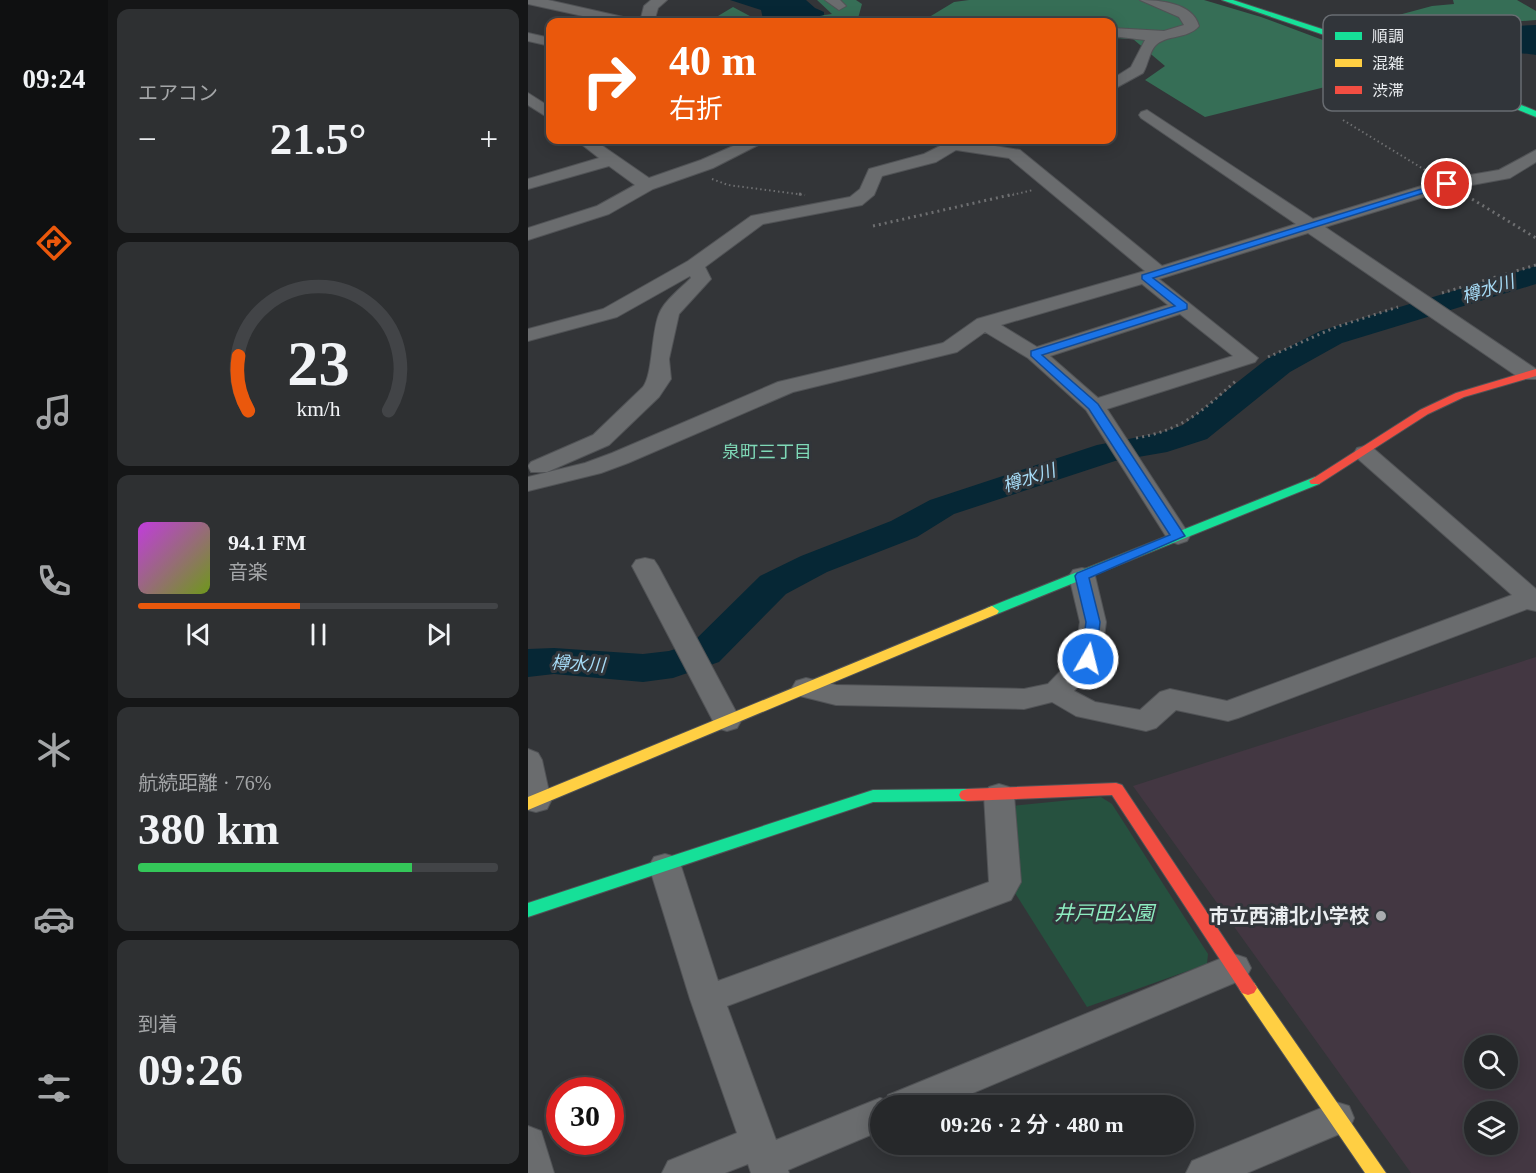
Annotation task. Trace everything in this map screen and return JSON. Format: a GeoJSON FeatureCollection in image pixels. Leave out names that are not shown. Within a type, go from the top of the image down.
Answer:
{"type":"FeatureCollection","features":[{"type":"Feature","properties":{"kind":"main road"},"geometry":{"type":"LineString","coordinates":[[1226,0],[1323,33]]}},
{"type":"Feature","properties":{"kind":"main road"},"geometry":{"type":"LineString","coordinates":[[1521,108],[1536,114]]}},
{"type":"Feature","properties":{"kind":"main road"},"geometry":{"type":"LineString","coordinates":[[532,802],[1321,479],[1365,453],[1433,407],[1460,395],[1533,373]]}},
{"type":"Feature","properties":{"kind":"main road"},"geometry":{"type":"LineString","coordinates":[[528,909],[873,796],[999,795],[1116,789],[1234,969],[1376,1173]]}},
{"type":"Feature","properties":{"kind":"street"},"geometry":{"type":"LineString","coordinates":[[530,0],[609,18]]}},
{"type":"Feature","properties":{"kind":"street"},"geometry":{"type":"LineString","coordinates":[[648,18],[651,6],[660,0]]}},
{"type":"Feature","properties":{"kind":"street"},"geometry":{"type":"LineString","coordinates":[[1116,83],[1138,70],[1148,44],[1161,36],[1189,29],[1192,22],[1178,11],[1147,0]]}},
{"type":"Feature","properties":{"kind":"street"},"geometry":{"type":"LineString","coordinates":[[1116,32],[1161,36]]}},
{"type":"Feature","properties":{"kind":"street"},"geometry":{"type":"LineString","coordinates":[[528,37],[546,41]]}},
{"type":"Feature","properties":{"kind":"street"},"geometry":{"type":"LineString","coordinates":[[528,98],[546,111]]}},
{"type":"Feature","properties":{"kind":"street"},"geometry":{"type":"LineString","coordinates":[[1147,115],[1313,225],[1426,304],[1533,373]]}},
{"type":"Feature","properties":{"kind":"street"},"geometry":{"type":"LineString","coordinates":[[589,144],[646,185]]}},
{"type":"Feature","properties":{"kind":"street"},"geometry":{"type":"LineString","coordinates":[[528,234],[603,210],[646,185],[692,169],[751,144]]}},
{"type":"Feature","properties":{"kind":"street"},"geometry":{"type":"LineString","coordinates":[[528,335],[610,313],[695,266],[757,220],[847,203],[864,195],[874,173],[923,160],[955,144]]}},
{"type":"Feature","properties":{"kind":"street"},"geometry":{"type":"LineString","coordinates":[[969,144],[1011,152],[1054,186],[1152,275],[1183,307],[1248,358],[1094,406]]}},
{"type":"Feature","properties":{"kind":"street"},"geometry":{"type":"LineString","coordinates":[[528,484],[620,459],[786,387],[950,348],[984,322],[1152,275],[1447,184],[1504,174],[1536,155]]}},
{"type":"Feature","properties":{"kind":"street"},"geometry":{"type":"LineString","coordinates":[[528,184],[611,160]]}},
{"type":"Feature","properties":{"kind":"street"},"geometry":{"type":"LineString","coordinates":[[528,472],[584,450],[601,440],[651,392],[660,379],[659,359],[669,313],[701,279],[695,266]]}},
{"type":"Feature","properties":{"kind":"street"},"geometry":{"type":"LineString","coordinates":[[1035,354],[1183,307]]}},
{"type":"Feature","properties":{"kind":"street"},"geometry":{"type":"LineString","coordinates":[[984,322],[1035,354],[1094,406],[1118,447],[1178,536]]}},
{"type":"Feature","properties":{"kind":"street"},"geometry":{"type":"LineString","coordinates":[[1057,691],[1062,698],[1075,704],[1146,721],[1170,699],[1228,711],[1533,601],[1365,453]]}},
{"type":"Feature","properties":{"kind":"street"},"geometry":{"type":"LineString","coordinates":[[645,566],[728,721]]}},
{"type":"Feature","properties":{"kind":"street"},"geometry":{"type":"LineString","coordinates":[[806,688],[836,695],[1024,699],[1057,691],[1088,659],[1093,622],[1082,576]]}},
{"type":"Feature","properties":{"kind":"street"},"geometry":{"type":"LineString","coordinates":[[528,760],[532,802]]}},
{"type":"Feature","properties":{"kind":"street"},"geometry":{"type":"LineString","coordinates":[[707,999],[999,891],[1005,882],[999,795]]}},
{"type":"Feature","properties":{"kind":"street"},"geometry":{"type":"LineString","coordinates":[[664,866],[707,999],[765,1159]]}},
{"type":"Feature","properties":{"kind":"street"},"geometry":{"type":"LineString","coordinates":[[928,1095],[1234,969]]}},
{"type":"Feature","properties":{"kind":"street"},"geometry":{"type":"LineString","coordinates":[[681,1173],[765,1159],[870,1118]]}},
{"type":"Feature","properties":{"kind":"street"},"geometry":{"type":"LineString","coordinates":[[1206,1173],[1336,1118]]}},
{"type":"Feature","properties":{"kind":"street"},"geometry":{"type":"LineString","coordinates":[[528,1143],[535,1173]]}},
{"type":"Feature","properties":{"kind":"path"},"geometry":{"type":"LineString","coordinates":[[692,169],[728,185],[835,199],[847,203]]}},
{"type":"Feature","properties":{"kind":"path"},"geometry":{"type":"LineString","coordinates":[[873,226],[1018,192],[1054,186]]}},
{"type":"Feature","properties":{"kind":"path"},"geometry":{"type":"LineString","coordinates":[[1259,363],[1335,327],[1426,304],[1536,265]]}},
{"type":"Feature","properties":{"kind":"path"},"geometry":{"type":"LineString","coordinates":[[1118,447],[1181,428],[1241,377]]}},
{"type":"Feature","properties":{"kind":"shaded area","name":"市立西浦北小学校"},"geometry":{"type":"Polygon","coordinates":[[[1536,657],[1536,1173],[1411,1173],[1133,786],[1536,657]]]}},
{"type":"Feature","properties":{"kind":"green space"},"geometry":{"type":"Polygon","coordinates":[[[817,0],[856,0],[862,4],[858,18],[802,18],[832,14],[817,0]]]}},
{"type":"Feature","properties":{"kind":"green space"},"geometry":{"type":"Polygon","coordinates":[[[969,0],[1204,0],[1261,17],[1323,40],[1323,88],[1205,117],[1145,80],[1165,66],[1133,39],[1116,38],[1116,18],[928,18],[954,2],[969,0]]]}},
{"type":"Feature","properties":{"kind":"green space"},"geometry":{"type":"Polygon","coordinates":[[[1453,0],[1517,0],[1536,11],[1536,20],[1521,21],[1521,15],[1399,15],[1432,6],[1454,4],[1453,0]]]}},
{"type":"Feature","properties":{"kind":"green space"},"geometry":{"type":"Polygon","coordinates":[[[733,7],[754,18],[715,18],[733,7]]]}},
{"type":"Feature","properties":{"kind":"green space","name":"井戸田公園"},"geometry":{"type":"Polygon","coordinates":[[[1101,797],[1112,804],[1208,954],[1207,964],[1087,1007],[1015,893],[1012,806],[1101,797]]]}},
{"type":"Feature","properties":{"kind":"water"},"geometry":{"type":"Polygon","coordinates":[[[730,0],[806,0],[824,12],[824,15],[763,18],[761,10],[730,0]]]}},
{"type":"Feature","properties":{"kind":"water"},"geometry":{"type":"Polygon","coordinates":[[[1536,25],[1536,55],[1521,54],[1521,26],[1536,25]]]}},
{"type":"Feature","properties":{"kind":"waterway","name":"樽水川"},"geometry":{"type":"LineString","coordinates":[[528,663],[554,661],[643,668],[673,664],[705,653],[773,585],[814,564],[904,529],[942,507],[1109,452],[1167,442],[1195,432],[1279,365],[1331,337],[1536,275]]}},
{"type":"Feature","properties":{"kind":"traffic: fast"},"geometry":{"type":"LineString","coordinates":[[1226,0],[1323,32]]}},
{"type":"Feature","properties":{"kind":"traffic: fast"},"geometry":{"type":"LineString","coordinates":[[1521,108],[1536,114]]}},
{"type":"Feature","properties":{"kind":"traffic: fast"},"geometry":{"type":"LineString","coordinates":[[992,611],[1315,481]]}},
{"type":"Feature","properties":{"kind":"traffic: fast"},"geometry":{"type":"LineString","coordinates":[[528,910],[873,796],[967,795]]}},
{"type":"Feature","properties":{"kind":"traffic: slow"},"geometry":{"type":"LineString","coordinates":[[528,804],[992,611]]}},
{"type":"Feature","properties":{"kind":"traffic: slow"},"geometry":{"type":"LineString","coordinates":[[1248,988],[1376,1173]]}},
{"type":"Feature","properties":{"kind":"traffic: jam"},"geometry":{"type":"LineString","coordinates":[[1315,481],[1424,412],[1460,395],[1536,372]]}},
{"type":"Feature","properties":{"kind":"traffic: jam"},"geometry":{"type":"LineString","coordinates":[[967,795],[1116,789],[1248,988]]}},
{"type":"Feature","properties":{"kind":"place","name":"市立西浦北小学校"},"geometry":{"type":"Point","coordinates":[1381,916]}},
{"type":"Feature","properties":{"kind":"district","name":"泉町三丁目"},"geometry":{"type":"Point","coordinates":[767,452]}},
{"type":"Feature","properties":{"kind":"route"},"geometry":{"type":"LineString","coordinates":[[1088,659],[1093,622],[1082,576],[1178,536],[1116,444],[1094,406],[1035,354],[1183,307],[1145,277],[1447,184]]}}]}
